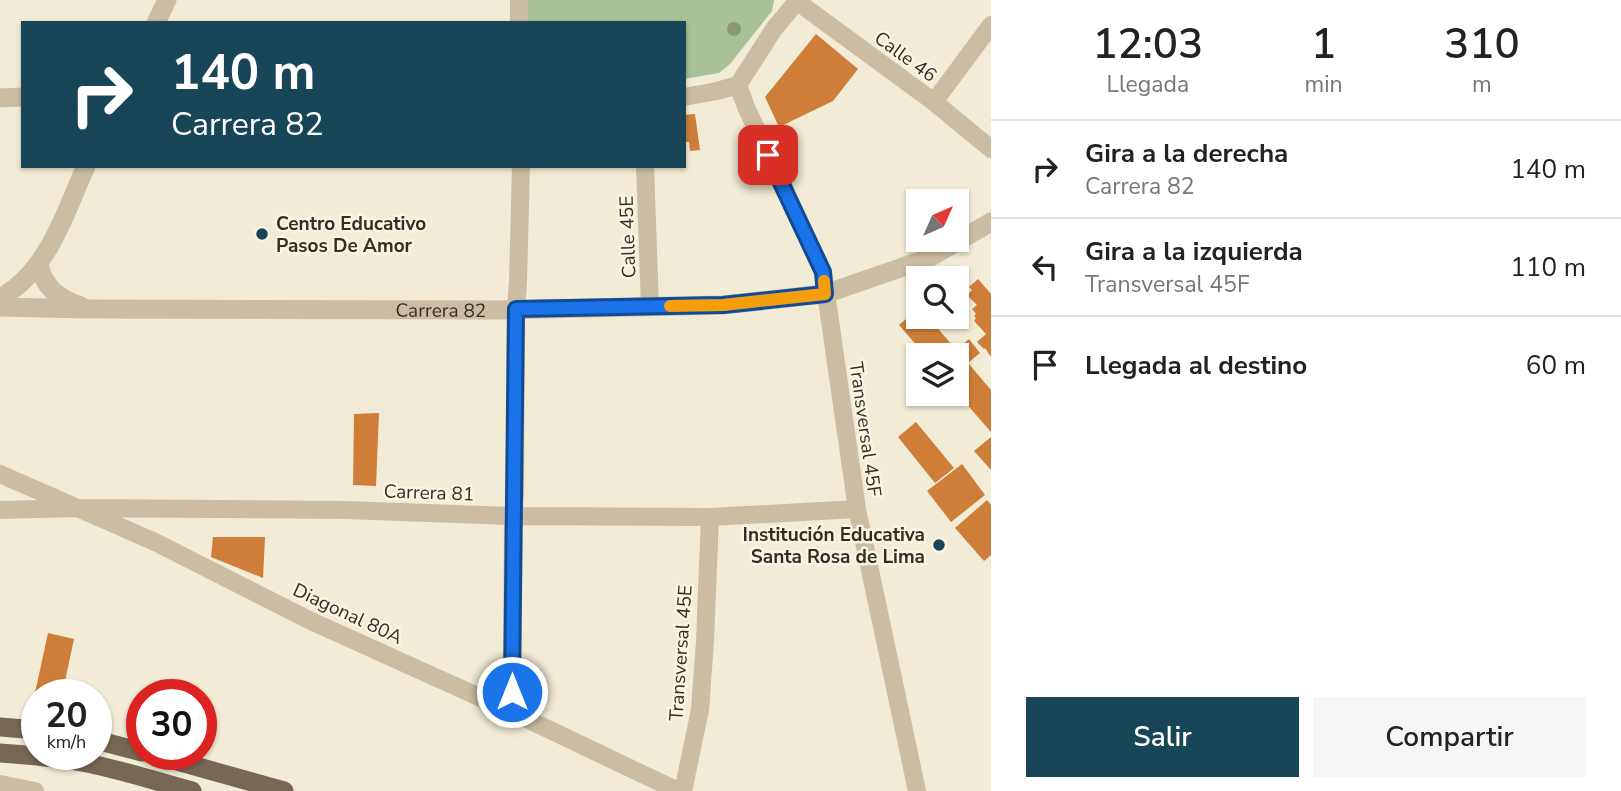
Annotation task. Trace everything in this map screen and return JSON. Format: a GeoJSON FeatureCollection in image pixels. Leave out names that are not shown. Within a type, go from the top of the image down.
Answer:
{"type":"FeatureCollection","features":[{"type":"Feature","properties":{"kind":"main road"},"geometry":{"type":"LineString","coordinates":[[0,727],[21,729]]}},
{"type":"Feature","properties":{"kind":"main road"},"geometry":{"type":"LineString","coordinates":[[0,753],[82,762],[192,791]]}},
{"type":"Feature","properties":{"kind":"main road"},"geometry":{"type":"LineString","coordinates":[[209,770],[284,791]]}},
{"type":"Feature","properties":{"kind":"street"},"geometry":{"type":"LineString","coordinates":[[157,21],[167,0]]}},
{"type":"Feature","properties":{"kind":"street"},"geometry":{"type":"LineString","coordinates":[[519,0],[519,21]]}},
{"type":"Feature","properties":{"kind":"street"},"geometry":{"type":"LineString","coordinates":[[686,97],[738,85],[796,0]]}},
{"type":"Feature","properties":{"kind":"street","name":"Calle 46"},"geometry":{"type":"LineString","coordinates":[[796,0],[934,102],[991,149]]}},
{"type":"Feature","properties":{"kind":"street"},"geometry":{"type":"LineString","coordinates":[[934,102],[991,24]]}},
{"type":"Feature","properties":{"kind":"street","name":"Transversal 45F"},"geometry":{"type":"LineString","coordinates":[[738,85],[823,272],[857,509],[916,791]]}},
{"type":"Feature","properties":{"kind":"street"},"geometry":{"type":"LineString","coordinates":[[0,98],[21,97]]}},
{"type":"Feature","properties":{"kind":"street"},"geometry":{"type":"LineString","coordinates":[[0,298],[13,291],[39,264],[85,168]]}},
{"type":"Feature","properties":{"kind":"street"},"geometry":{"type":"LineString","coordinates":[[510,711],[516,309],[521,168]]}},
{"type":"Feature","properties":{"kind":"street","name":"Calle 45E"},"geometry":{"type":"LineString","coordinates":[[645,168],[650,306]]}},
{"type":"Feature","properties":{"kind":"street","name":"Carrera 82"},"geometry":{"type":"LineString","coordinates":[[0,307],[516,309],[723,305],[825,294],[929,258],[991,222]]}},
{"type":"Feature","properties":{"kind":"street"},"geometry":{"type":"LineString","coordinates":[[39,264],[42,278],[56,294],[88,309]]}},
{"type":"Feature","properties":{"kind":"street","name":"Diagonal 80A"},"geometry":{"type":"LineString","coordinates":[[0,474],[155,542],[311,621],[678,791]]}},
{"type":"Feature","properties":{"kind":"street","name":"Carrera 81"},"geometry":{"type":"LineString","coordinates":[[0,510],[346,510],[513,516],[710,517],[857,509]]}},
{"type":"Feature","properties":{"kind":"street","name":"Transversal 45E"},"geometry":{"type":"LineString","coordinates":[[683,791],[700,710],[710,517]]}},
{"type":"Feature","properties":{"kind":"street"},"geometry":{"type":"LineString","coordinates":[[0,783],[35,791]]}},
{"type":"Feature","properties":{"kind":"green space"},"geometry":{"type":"Polygon","coordinates":[[[526,0],[774,0],[772,11],[730,64],[719,73],[686,79],[686,21],[525,21],[526,0]]]}},
{"type":"Feature","properties":{"kind":"building"},"geometry":{"type":"Polygon","coordinates":[[[816,34],[858,69],[833,101],[779,127],[765,97],[816,34]]]}},
{"type":"Feature","properties":{"kind":"building"},"geometry":{"type":"Polygon","coordinates":[[[695,114],[700,150],[690,151],[689,142],[686,142],[686,115],[695,114]]]}},
{"type":"Feature","properties":{"kind":"building"},"geometry":{"type":"Polygon","coordinates":[[[978,279],[991,294],[991,357],[977,342],[986,334],[974,321],[976,314],[972,309],[977,305],[969,297],[972,290],[969,287],[978,279]]]}},
{"type":"Feature","properties":{"kind":"building"},"geometry":{"type":"Polygon","coordinates":[[[906,319],[906,329],[938,329],[950,343],[915,343],[899,325],[906,319]]]}},
{"type":"Feature","properties":{"kind":"building"},"geometry":{"type":"Polygon","coordinates":[[[969,339],[980,353],[969,362],[969,343],[964,343],[969,339]]]}},
{"type":"Feature","properties":{"kind":"building"},"geometry":{"type":"Polygon","coordinates":[[[969,364],[991,390],[991,432],[968,406],[969,364]]]}},
{"type":"Feature","properties":{"kind":"building"},"geometry":{"type":"Polygon","coordinates":[[[379,413],[376,486],[353,485],[354,414],[379,413]]]}},
{"type":"Feature","properties":{"kind":"building"},"geometry":{"type":"Polygon","coordinates":[[[916,422],[954,468],[935,483],[898,437],[916,422]]]}},
{"type":"Feature","properties":{"kind":"building"},"geometry":{"type":"Polygon","coordinates":[[[991,437],[991,470],[974,451],[991,437]]]}},
{"type":"Feature","properties":{"kind":"building"},"geometry":{"type":"Polygon","coordinates":[[[962,464],[985,495],[951,522],[927,491],[962,464]]]}},
{"type":"Feature","properties":{"kind":"building"},"geometry":{"type":"Polygon","coordinates":[[[987,500],[991,505],[991,555],[984,561],[955,528],[987,500]]]}},
{"type":"Feature","properties":{"kind":"building"},"geometry":{"type":"Polygon","coordinates":[[[213,537],[265,537],[263,578],[211,557],[213,537]]]}},
{"type":"Feature","properties":{"kind":"building"},"geometry":{"type":"Polygon","coordinates":[[[48,633],[74,639],[65,679],[38,679],[48,633]]]}},
{"type":"Feature","properties":{"kind":"slow traffic"},"geometry":{"type":"LineString","coordinates":[[670,306],[723,305],[825,294],[824,281]]}},
{"type":"Feature","properties":{"kind":"place","name":"Centro Educativo Pasos De Amor"},"geometry":{"type":"Point","coordinates":[262,234]}},
{"type":"Feature","properties":{"kind":"place","name":"Institución Educativa Santa Rosa de Lima"},"geometry":{"type":"Point","coordinates":[939,545]}},
{"type":"Feature","properties":{"kind":"route"},"geometry":{"type":"LineString","coordinates":[[512,692],[516,309],[723,305],[825,294],[823,272],[768,155]]}}]}
